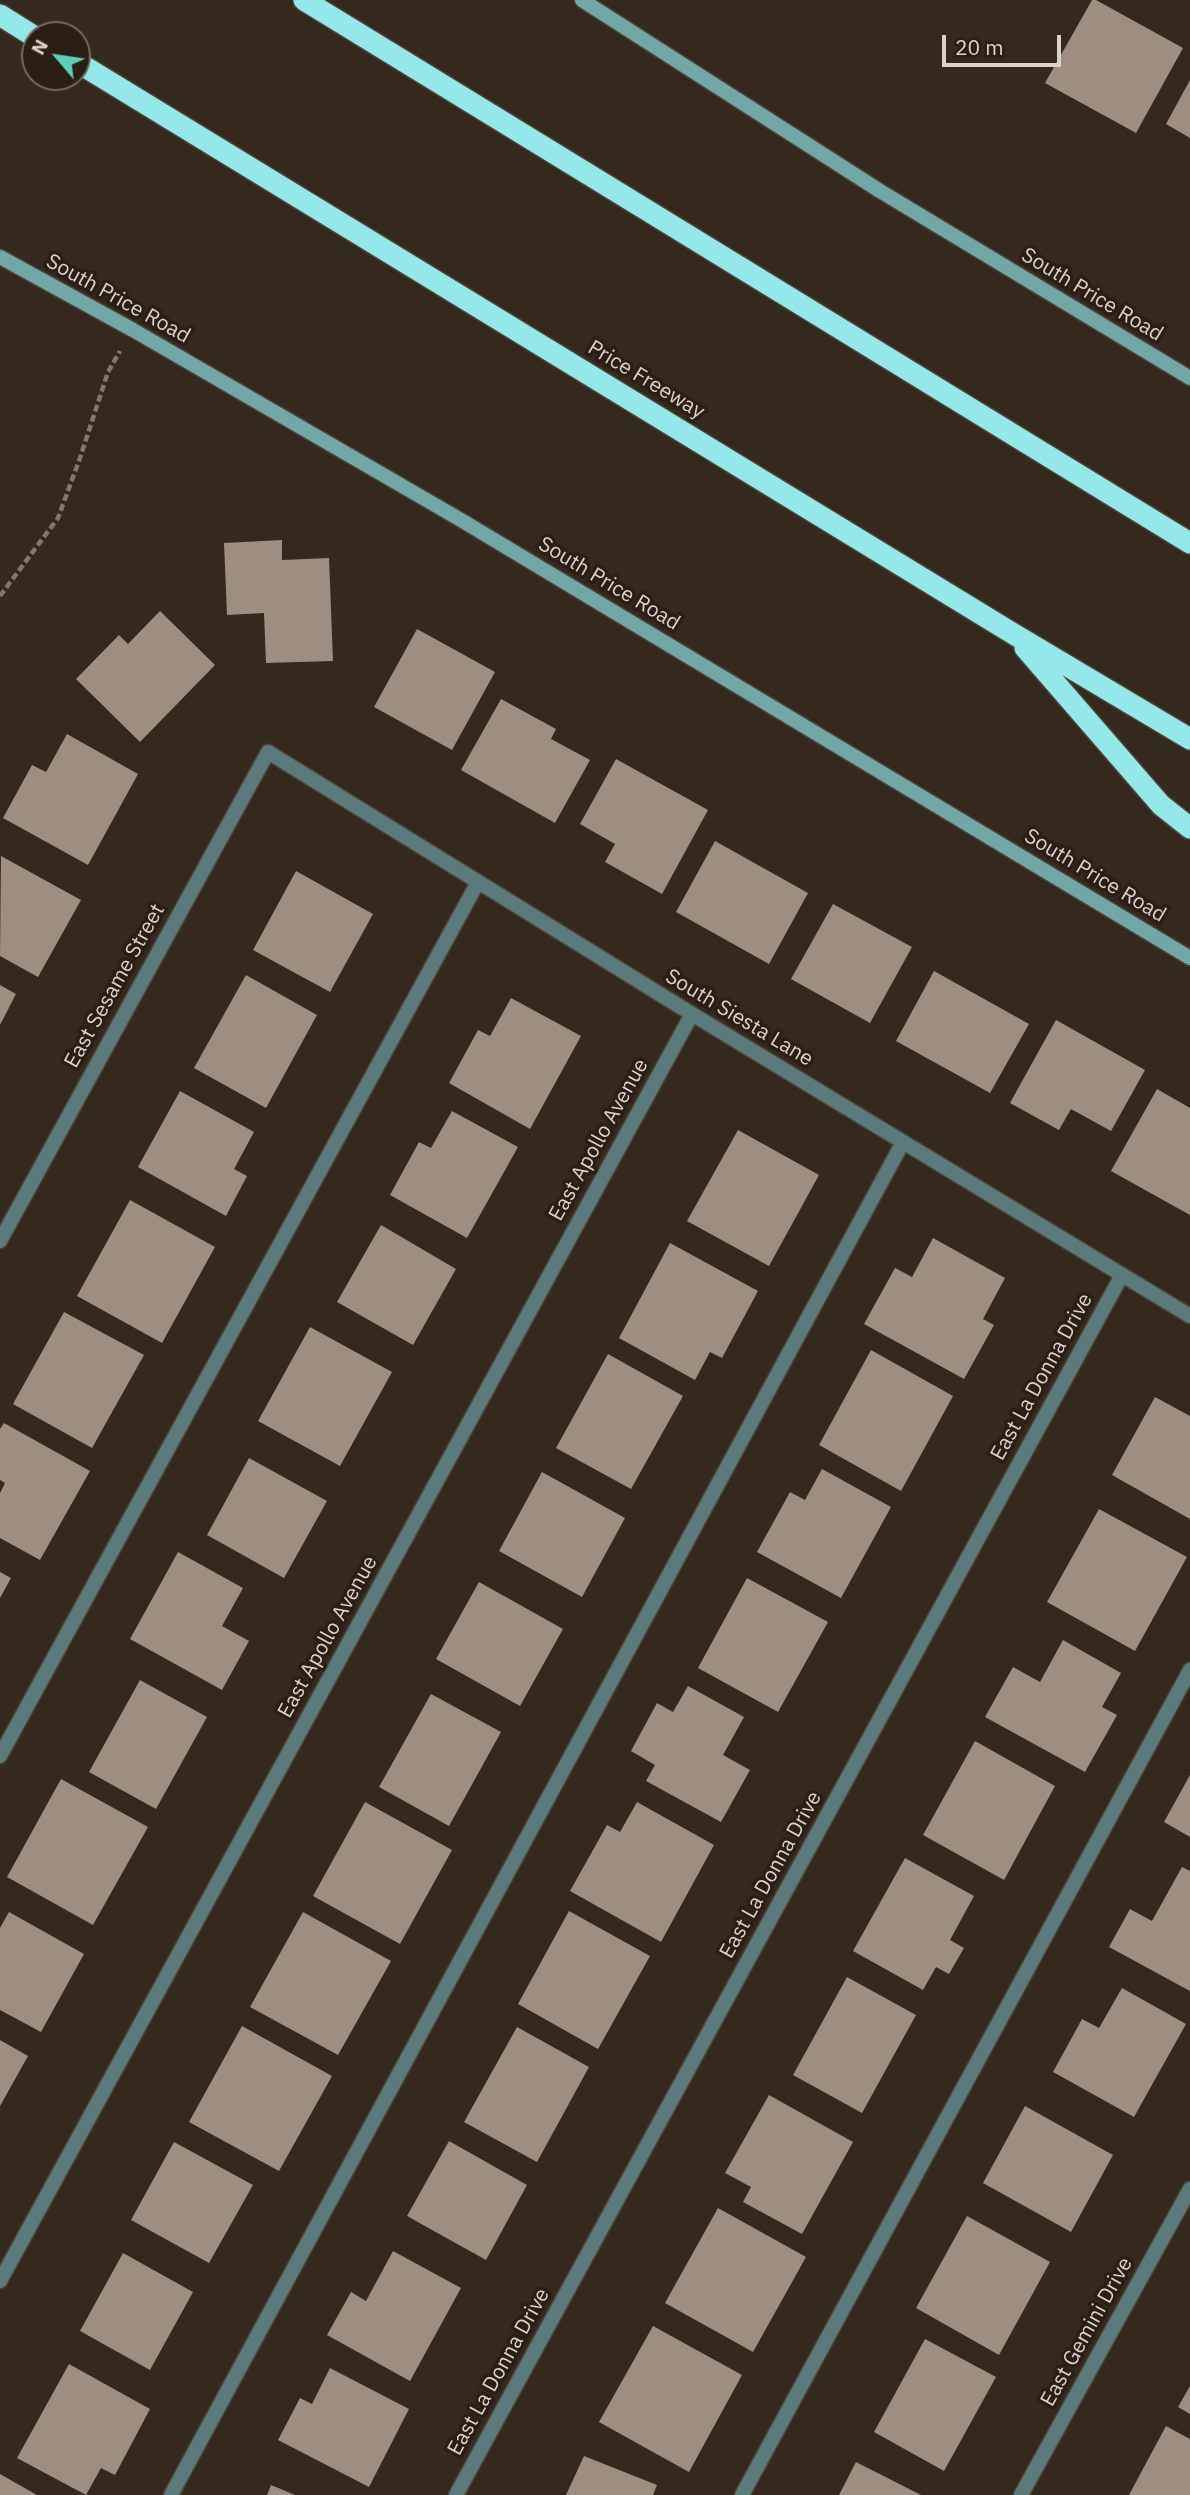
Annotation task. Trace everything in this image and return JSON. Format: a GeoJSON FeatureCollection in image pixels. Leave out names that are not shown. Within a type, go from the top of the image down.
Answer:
{"type":"FeatureCollection","features":[{"type":"Feature","properties":{"kind":"highway"},"geometry":{"type":"LineString","coordinates":[[304,0],[1190,543]]}},
{"type":"Feature","properties":{"kind":"highway"},"geometry":{"type":"LineString","coordinates":[[0,15],[21,28]]}},
{"type":"Feature","properties":{"kind":"highway","name":"Price Freeway"},"geometry":{"type":"LineString","coordinates":[[91,71],[1012,634],[1190,739]]}},
{"type":"Feature","properties":{"kind":"highway"},"geometry":{"type":"LineString","coordinates":[[1084,477],[1190,526]]}},
{"type":"Feature","properties":{"kind":"highway"},"geometry":{"type":"LineString","coordinates":[[1012,634],[1161,805],[1190,828]]}},
{"type":"Feature","properties":{"kind":"main road","name":"South Price Road"},"geometry":{"type":"LineString","coordinates":[[582,0],[880,191],[1190,378]]}},
{"type":"Feature","properties":{"kind":"main road","name":"South Price Road"},"geometry":{"type":"LineString","coordinates":[[0,257],[133,330],[461,520],[1190,958]]}},
{"type":"Feature","properties":{"kind":"street","name":"South Siesta Lane"},"geometry":{"type":"LineString","coordinates":[[268,752],[692,1014],[1190,1316]]}},
{"type":"Feature","properties":{"kind":"street","name":"East Sesame Street"},"geometry":{"type":"LineString","coordinates":[[0,1241],[268,752]]}},
{"type":"Feature","properties":{"kind":"street"},"geometry":{"type":"LineString","coordinates":[[0,1756],[478,882]]}},
{"type":"Feature","properties":{"kind":"street","name":"East Apollo Avenue"},"geometry":{"type":"LineString","coordinates":[[0,2281],[692,1014]]}},
{"type":"Feature","properties":{"kind":"street"},"geometry":{"type":"LineString","coordinates":[[171,2495],[903,1142]]}},
{"type":"Feature","properties":{"kind":"street","name":"East La Donna Drive"},"geometry":{"type":"LineString","coordinates":[[456,2495],[1122,1275]]}},
{"type":"Feature","properties":{"kind":"street"},"geometry":{"type":"LineString","coordinates":[[743,2495],[1190,1670]]}},
{"type":"Feature","properties":{"kind":"street","name":"East Gemini Drive"},"geometry":{"type":"LineString","coordinates":[[1021,2495],[1190,2189]]}},
{"type":"Feature","properties":{"kind":"path"},"geometry":{"type":"LineString","coordinates":[[0,596],[58,518],[108,372],[133,330]]}},
{"type":"Feature","properties":{"kind":"building"},"geometry":{"type":"Polygon","coordinates":[[[1092,0],[1183,48],[1136,133],[1045,83],[1092,0]]]}},
{"type":"Feature","properties":{"kind":"building"},"geometry":{"type":"Polygon","coordinates":[[[1190,80],[1190,138],[1166,124],[1190,80]]]}},
{"type":"Feature","properties":{"kind":"building"},"geometry":{"type":"Polygon","coordinates":[[[282,540],[282,560],[329,558],[333,661],[266,663],[264,613],[227,615],[224,543],[282,540]]]}},
{"type":"Feature","properties":{"kind":"building"},"geometry":{"type":"Polygon","coordinates":[[[160,611],[215,665],[140,742],[76,679],[119,635],[128,644],[160,611]]]}},
{"type":"Feature","properties":{"kind":"building"},"geometry":{"type":"Polygon","coordinates":[[[417,629],[495,672],[452,750],[374,707],[417,629]]]}},
{"type":"Feature","properties":{"kind":"building"},"geometry":{"type":"Polygon","coordinates":[[[501,699],[556,729],[551,739],[590,760],[555,823],[461,770],[501,699]]]}},
{"type":"Feature","properties":{"kind":"building"},"geometry":{"type":"Polygon","coordinates":[[[67,734],[138,774],[88,865],[3,818],[32,765],[46,772],[67,734]]]}},
{"type":"Feature","properties":{"kind":"building"},"geometry":{"type":"Polygon","coordinates":[[[616,759],[708,810],[662,894],[605,862],[615,844],[580,824],[616,759]]]}},
{"type":"Feature","properties":{"kind":"building"},"geometry":{"type":"Polygon","coordinates":[[[715,841],[808,893],[769,964],[676,912],[715,841]]]}},
{"type":"Feature","properties":{"kind":"building"},"geometry":{"type":"Polygon","coordinates":[[[1,856],[81,900],[38,977],[0,956],[1,856]]]}},
{"type":"Feature","properties":{"kind":"building"},"geometry":{"type":"Polygon","coordinates":[[[296,871],[373,914],[330,992],[253,950],[296,871]]]}},
{"type":"Feature","properties":{"kind":"building"},"geometry":{"type":"Polygon","coordinates":[[[833,904],[912,947],[870,1023],[791,979],[833,904]]]}},
{"type":"Feature","properties":{"kind":"building"},"geometry":{"type":"Polygon","coordinates":[[[934,971],[1029,1024],[990,1093],[896,1041],[934,971]]]}},
{"type":"Feature","properties":{"kind":"building"},"geometry":{"type":"Polygon","coordinates":[[[246,975],[317,1015],[266,1108],[194,1068],[246,975]]]}},
{"type":"Feature","properties":{"kind":"building"},"geometry":{"type":"Polygon","coordinates":[[[0,985],[16,994],[0,1025],[0,985]]]}},
{"type":"Feature","properties":{"kind":"building"},"geometry":{"type":"Polygon","coordinates":[[[511,998],[581,1036],[530,1129],[449,1083],[478,1030],[490,1036],[511,998]]]}},
{"type":"Feature","properties":{"kind":"building"},"geometry":{"type":"Polygon","coordinates":[[[1056,1020],[1145,1070],[1111,1131],[1071,1109],[1059,1130],[1010,1103],[1056,1020]]]}},
{"type":"Feature","properties":{"kind":"building"},"geometry":{"type":"Polygon","coordinates":[[[1157,1089],[1190,1108],[1190,1215],[1111,1171],[1157,1089]]]}},
{"type":"Feature","properties":{"kind":"building"},"geometry":{"type":"Polygon","coordinates":[[[180,1091],[254,1132],[234,1169],[247,1176],[226,1216],[138,1167],[180,1091]]]}},
{"type":"Feature","properties":{"kind":"building"},"geometry":{"type":"Polygon","coordinates":[[[452,1111],[518,1147],[467,1238],[390,1195],[419,1142],[431,1148],[452,1111]]]}},
{"type":"Feature","properties":{"kind":"building"},"geometry":{"type":"Polygon","coordinates":[[[738,1130],[819,1175],[769,1266],[687,1221],[738,1130]]]}},
{"type":"Feature","properties":{"kind":"building"},"geometry":{"type":"Polygon","coordinates":[[[130,1200],[215,1247],[162,1343],[77,1296],[130,1200]]]}},
{"type":"Feature","properties":{"kind":"building"},"geometry":{"type":"Polygon","coordinates":[[[381,1225],[456,1269],[413,1345],[337,1302],[381,1225]]]}},
{"type":"Feature","properties":{"kind":"building"},"geometry":{"type":"Polygon","coordinates":[[[933,1238],[1005,1278],[983,1319],[994,1325],[964,1379],[864,1324],[895,1268],[912,1277],[933,1238]]]}},
{"type":"Feature","properties":{"kind":"building"},"geometry":{"type":"Polygon","coordinates":[[[670,1243],[758,1291],[722,1358],[710,1352],[695,1380],[619,1338],[670,1243]]]}},
{"type":"Feature","properties":{"kind":"building"},"geometry":{"type":"Polygon","coordinates":[[[64,1312],[144,1355],[92,1448],[13,1404],[64,1312]]]}},
{"type":"Feature","properties":{"kind":"building"},"geometry":{"type":"Polygon","coordinates":[[[310,1327],[392,1372],[340,1466],[258,1421],[310,1327]]]}},
{"type":"Feature","properties":{"kind":"building"},"geometry":{"type":"Polygon","coordinates":[[[871,1350],[953,1396],[901,1491],[819,1445],[871,1350]]]}},
{"type":"Feature","properties":{"kind":"building"},"geometry":{"type":"Polygon","coordinates":[[[608,1354],[683,1396],[631,1489],[556,1448],[608,1354]]]}},
{"type":"Feature","properties":{"kind":"building"},"geometry":{"type":"Polygon","coordinates":[[[1155,1397],[1190,1416],[1190,1519],[1112,1475],[1155,1397]]]}},
{"type":"Feature","properties":{"kind":"building"},"geometry":{"type":"Polygon","coordinates":[[[4,1423],[90,1471],[40,1560],[0,1538],[0,1493],[5,1483],[0,1480],[0,1429],[4,1423]]]}},
{"type":"Feature","properties":{"kind":"building"},"geometry":{"type":"Polygon","coordinates":[[[249,1458],[327,1501],[284,1578],[207,1535],[249,1458]]]}},
{"type":"Feature","properties":{"kind":"building"},"geometry":{"type":"Polygon","coordinates":[[[822,1469],[891,1507],[841,1598],[757,1552],[790,1492],[805,1500],[822,1469]]]}},
{"type":"Feature","properties":{"kind":"building"},"geometry":{"type":"Polygon","coordinates":[[[542,1472],[625,1518],[582,1597],[499,1551],[542,1472]]]}},
{"type":"Feature","properties":{"kind":"building"},"geometry":{"type":"Polygon","coordinates":[[[1099,1509],[1187,1557],[1135,1651],[1047,1602],[1099,1509]]]}},
{"type":"Feature","properties":{"kind":"building"},"geometry":{"type":"Polygon","coordinates":[[[178,1552],[243,1588],[222,1626],[249,1641],[222,1690],[130,1639],[178,1552]]]}},
{"type":"Feature","properties":{"kind":"building"},"geometry":{"type":"Polygon","coordinates":[[[0,1572],[11,1578],[0,1598],[0,1572]]]}},
{"type":"Feature","properties":{"kind":"building"},"geometry":{"type":"Polygon","coordinates":[[[747,1578],[828,1622],[778,1712],[698,1668],[747,1578]]]}},
{"type":"Feature","properties":{"kind":"building"},"geometry":{"type":"Polygon","coordinates":[[[479,1582],[563,1629],[520,1706],[436,1659],[479,1582]]]}},
{"type":"Feature","properties":{"kind":"building"},"geometry":{"type":"Polygon","coordinates":[[[1063,1640],[1121,1673],[1102,1707],[1117,1715],[1085,1772],[985,1717],[1013,1667],[1040,1682],[1063,1640]]]}},
{"type":"Feature","properties":{"kind":"building"},"geometry":{"type":"Polygon","coordinates":[[[140,1680],[207,1717],[156,1809],[89,1772],[140,1680]]]}},
{"type":"Feature","properties":{"kind":"building"},"geometry":{"type":"Polygon","coordinates":[[[688,1686],[744,1717],[723,1755],[750,1770],[721,1822],[646,1781],[655,1765],[631,1751],[657,1703],[673,1712],[688,1686]]]}},
{"type":"Feature","properties":{"kind":"building"},"geometry":{"type":"Polygon","coordinates":[[[431,1694],[501,1732],[449,1826],[379,1787],[431,1694]]]}},
{"type":"Feature","properties":{"kind":"building"},"geometry":{"type":"Polygon","coordinates":[[[975,1741],[1055,1786],[1004,1880],[923,1835],[975,1741]]]}},
{"type":"Feature","properties":{"kind":"building"},"geometry":{"type":"Polygon","coordinates":[[[1190,1775],[1190,1837],[1164,1822],[1190,1775]]]}},
{"type":"Feature","properties":{"kind":"building"},"geometry":{"type":"Polygon","coordinates":[[[61,1779],[148,1827],[93,1925],[7,1877],[61,1779]]]}},
{"type":"Feature","properties":{"kind":"building"},"geometry":{"type":"Polygon","coordinates":[[[365,1802],[452,1850],[400,1944],[313,1896],[365,1802]]]}},
{"type":"Feature","properties":{"kind":"building"},"geometry":{"type":"Polygon","coordinates":[[[637,1802],[714,1845],[661,1942],[570,1891],[607,1825],[620,1832],[637,1802]]]}},
{"type":"Feature","properties":{"kind":"building"},"geometry":{"type":"Polygon","coordinates":[[[905,1858],[974,1896],[950,1940],[964,1948],[949,1974],[936,1967],[923,1990],[853,1951],[905,1858]]]}},
{"type":"Feature","properties":{"kind":"building"},"geometry":{"type":"Polygon","coordinates":[[[1182,1867],[1190,1871],[1190,1991],[1109,1947],[1130,1909],[1152,1921],[1182,1867]]]}},
{"type":"Feature","properties":{"kind":"building"},"geometry":{"type":"Polygon","coordinates":[[[569,1911],[650,1956],[598,2049],[518,2004],[569,1911]]]}},
{"type":"Feature","properties":{"kind":"building"},"geometry":{"type":"Polygon","coordinates":[[[9,1912],[84,1954],[41,2032],[0,2010],[0,1928],[9,1912]]]}},
{"type":"Feature","properties":{"kind":"building"},"geometry":{"type":"Polygon","coordinates":[[[303,1912],[391,1961],[338,2055],[250,2007],[303,1912]]]}},
{"type":"Feature","properties":{"kind":"building"},"geometry":{"type":"Polygon","coordinates":[[[847,1977],[916,2015],[862,2113],[793,2075],[847,1977]]]}},
{"type":"Feature","properties":{"kind":"building"},"geometry":{"type":"Polygon","coordinates":[[[1122,1988],[1186,2024],[1134,2117],[1053,2072],[1082,2019],[1099,2028],[1122,1988]]]}},
{"type":"Feature","properties":{"kind":"building"},"geometry":{"type":"Polygon","coordinates":[[[242,2026],[332,2076],[279,2171],[189,2122],[242,2026]]]}},
{"type":"Feature","properties":{"kind":"building"},"geometry":{"type":"Polygon","coordinates":[[[517,2027],[589,2067],[537,2162],[464,2122],[517,2027]]]}},
{"type":"Feature","properties":{"kind":"building"},"geometry":{"type":"Polygon","coordinates":[[[0,2040],[28,2056],[0,2106],[0,2040]]]}},
{"type":"Feature","properties":{"kind":"building"},"geometry":{"type":"Polygon","coordinates":[[[769,2095],[853,2142],[802,2234],[743,2202],[751,2187],[725,2173],[769,2095]]]}},
{"type":"Feature","properties":{"kind":"building"},"geometry":{"type":"Polygon","coordinates":[[[1025,2106],[1113,2155],[1071,2232],[983,2183],[1025,2106]]]}},
{"type":"Feature","properties":{"kind":"building"},"geometry":{"type":"Polygon","coordinates":[[[449,2141],[527,2185],[486,2260],[407,2216],[449,2141]]]}},
{"type":"Feature","properties":{"kind":"building"},"geometry":{"type":"Polygon","coordinates":[[[174,2142],[253,2185],[209,2263],[131,2220],[174,2142]]]}},
{"type":"Feature","properties":{"kind":"building"},"geometry":{"type":"Polygon","coordinates":[[[718,2208],[806,2257],[753,2352],[665,2303],[718,2208]]]}},
{"type":"Feature","properties":{"kind":"building"},"geometry":{"type":"Polygon","coordinates":[[[967,2216],[1050,2262],[999,2355],[916,2308],[967,2216]]]}},
{"type":"Feature","properties":{"kind":"building"},"geometry":{"type":"Polygon","coordinates":[[[393,2251],[461,2288],[410,2381],[327,2335],[351,2292],[366,2301],[393,2251]]]}},
{"type":"Feature","properties":{"kind":"building"},"geometry":{"type":"Polygon","coordinates":[[[123,2253],[193,2292],[150,2370],[80,2331],[123,2253]]]}},
{"type":"Feature","properties":{"kind":"building"},"geometry":{"type":"Polygon","coordinates":[[[653,2326],[742,2375],[689,2472],[599,2422],[653,2326]]]}},
{"type":"Feature","properties":{"kind":"building"},"geometry":{"type":"Polygon","coordinates":[[[925,2339],[996,2377],[944,2471],[874,2432],[925,2339]]]}},
{"type":"Feature","properties":{"kind":"building"},"geometry":{"type":"Polygon","coordinates":[[[69,2364],[150,2409],[115,2475],[101,2468],[86,2495],[17,2458],[69,2364]]]}},
{"type":"Feature","properties":{"kind":"building"},"geometry":{"type":"Polygon","coordinates":[[[330,2368],[409,2409],[369,2487],[278,2440],[300,2398],[312,2404],[330,2368]]]}},
{"type":"Feature","properties":{"kind":"building"},"geometry":{"type":"Polygon","coordinates":[[[1190,2386],[1190,2414],[1178,2407],[1190,2386]]]}},
{"type":"Feature","properties":{"kind":"building"},"geometry":{"type":"Polygon","coordinates":[[[1166,2426],[1190,2439],[1190,2495],[1129,2495],[1166,2426]]]}},
{"type":"Feature","properties":{"kind":"building"},"geometry":{"type":"Polygon","coordinates":[[[584,2456],[657,2485],[653,2495],[566,2495],[584,2456]]]}},
{"type":"Feature","properties":{"kind":"building"},"geometry":{"type":"Polygon","coordinates":[[[856,2462],[921,2495],[839,2495],[856,2462]]]}},
{"type":"Feature","properties":{"kind":"building"},"geometry":{"type":"Polygon","coordinates":[[[0,2474],[37,2495],[0,2495],[0,2474]]]}},
{"type":"Feature","properties":{"kind":"building"},"geometry":{"type":"Polygon","coordinates":[[[271,2485],[295,2495],[267,2495],[271,2485]]]}}]}
